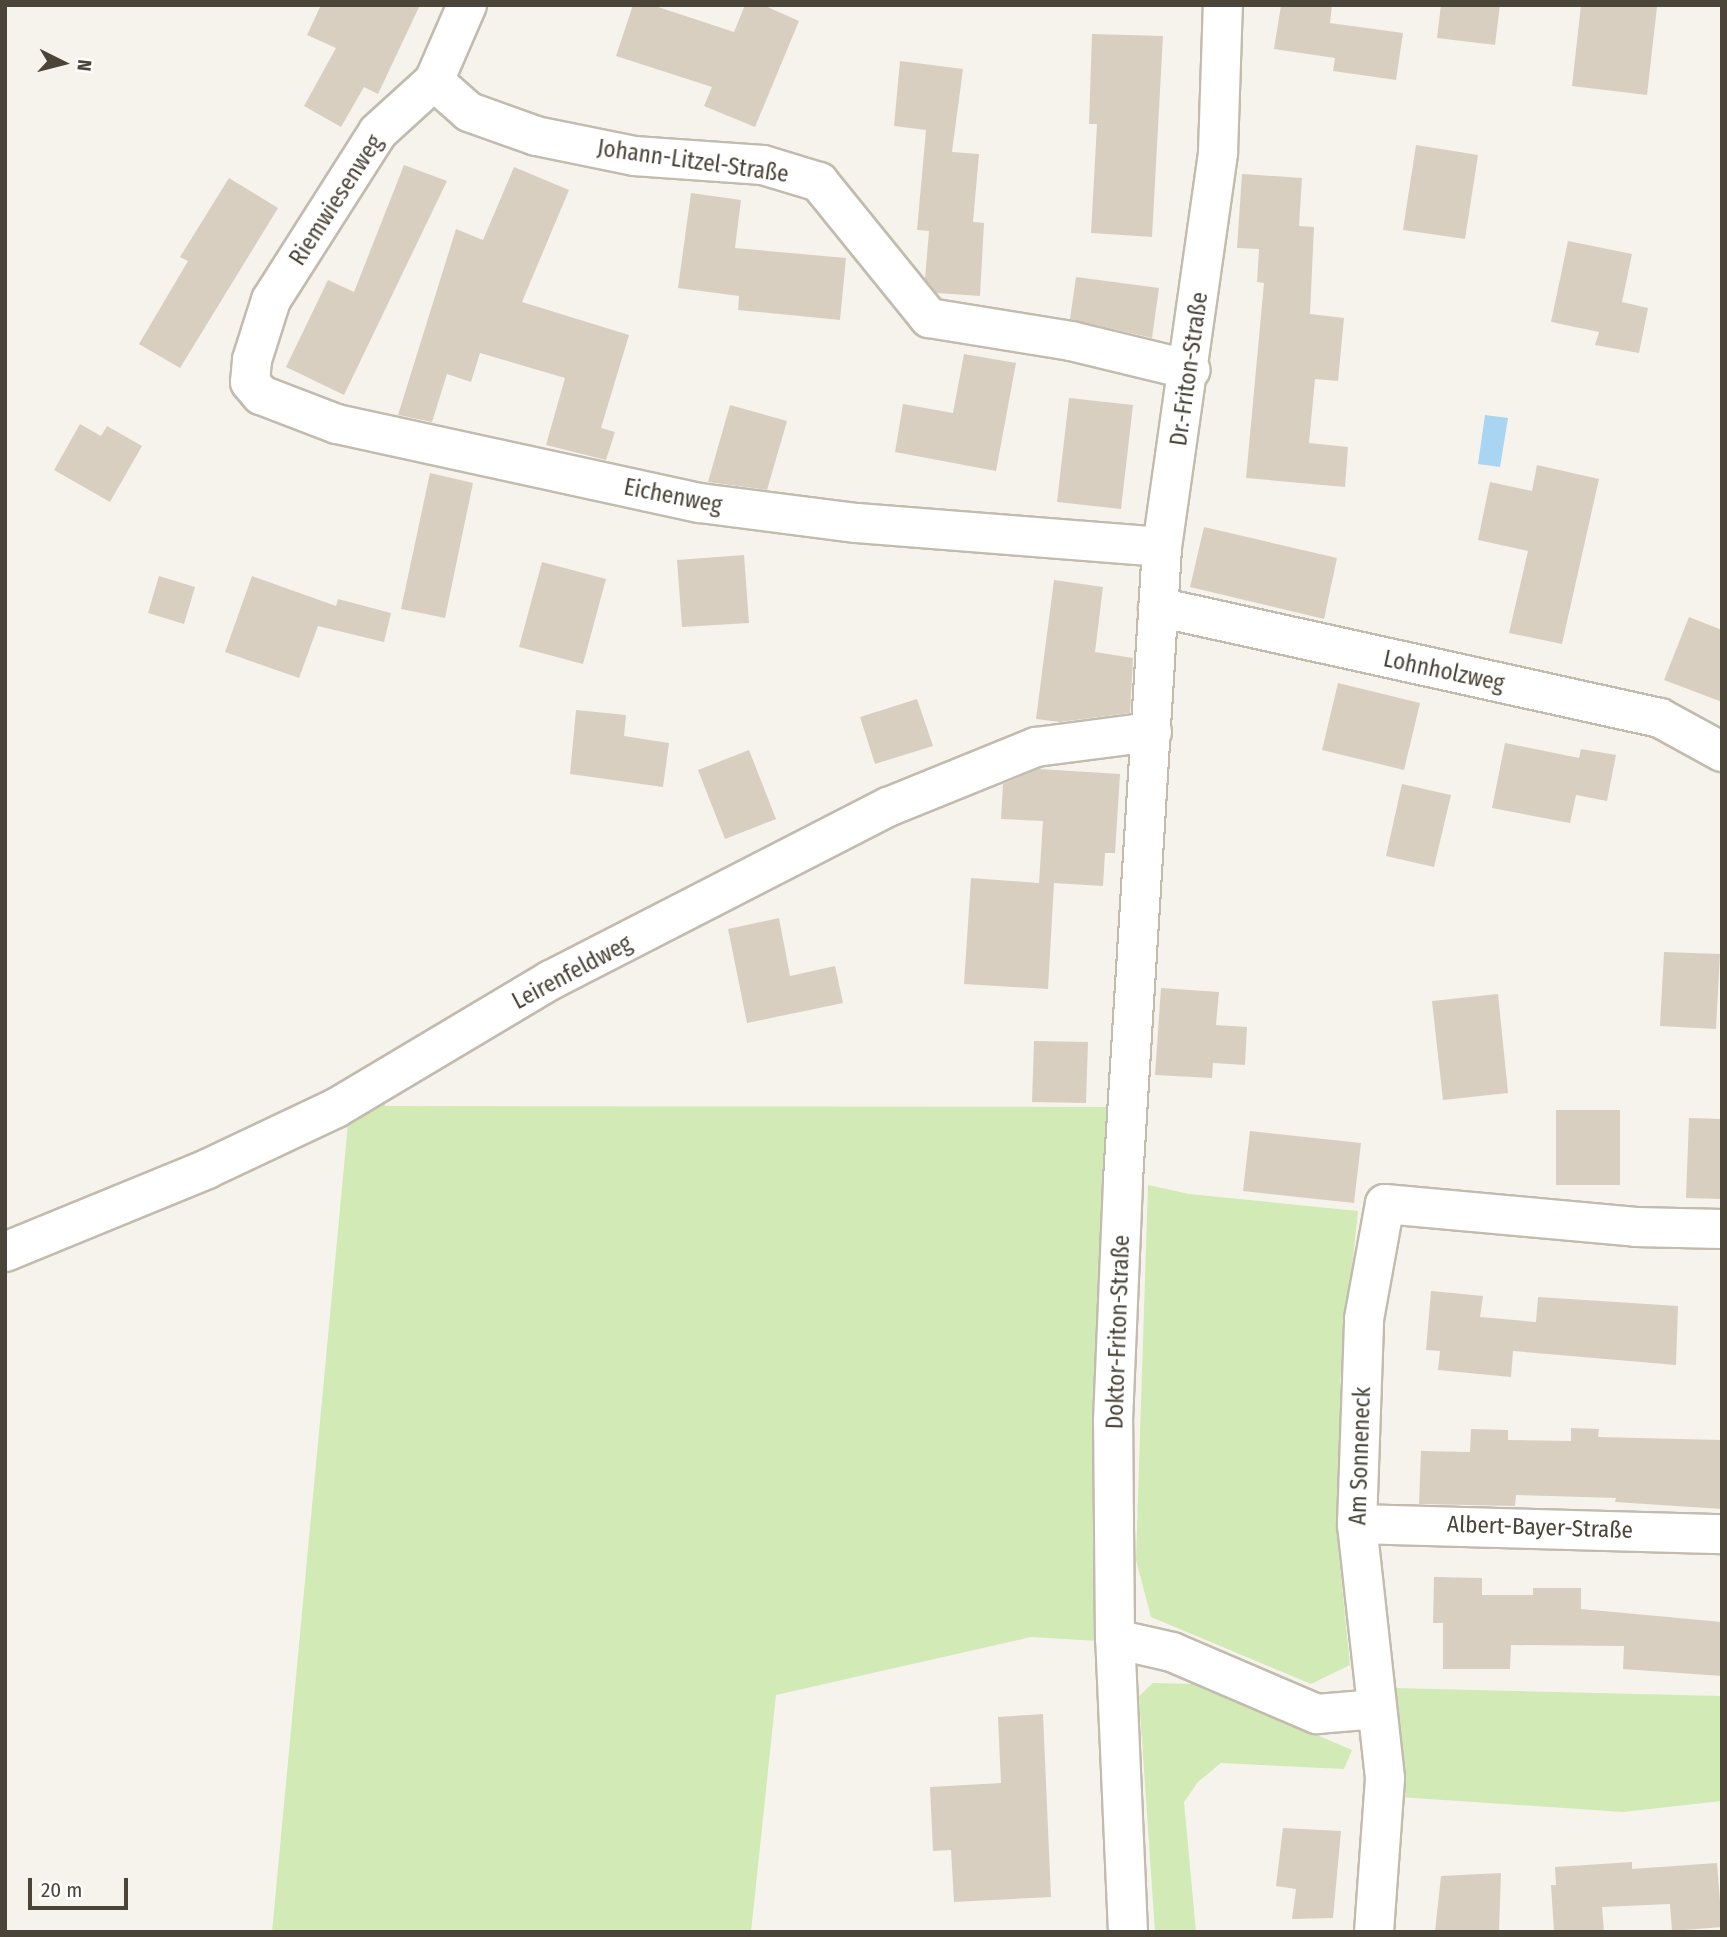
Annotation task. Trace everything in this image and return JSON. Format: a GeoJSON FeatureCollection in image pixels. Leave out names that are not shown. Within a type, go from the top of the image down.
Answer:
{"type":"FeatureCollection","features":[{"type":"Feature","properties":{"kind":"street","name":"Riemwiesenweg"},"geometry":{"type":"LineString","coordinates":[[258,332],[271,300],[378,132],[433,81],[467,5]]}},
{"type":"Feature","properties":{"kind":"street","name":"Dr.-Friton-Straße"},"geometry":{"type":"LineString","coordinates":[[1153,732],[1163,547],[1191,370],[1219,152],[1223,5]]}},
{"type":"Feature","properties":{"kind":"street","name":"Johann-Litzel-Straße"},"geometry":{"type":"LineString","coordinates":[[433,81],[469,112],[536,136],[634,156],[763,165],[819,181],[929,318],[1071,341],[1191,370]]}},
{"type":"Feature","properties":{"kind":"street","name":"Eichenweg"},"geometry":{"type":"LineString","coordinates":[[258,332],[250,382],[261,395],[337,424],[700,503],[857,523],[1163,547]]}},
{"type":"Feature","properties":{"kind":"street","name":"Lohnholzweg"},"geometry":{"type":"LineString","coordinates":[[1158,607],[1660,718],[1722,752]]}},
{"type":"Feature","properties":{"kind":"street","name":"Leirenfeldweg"},"geometry":{"type":"LineString","coordinates":[[5,1252],[207,1169],[336,1108],[551,980],[888,807],[1036,747],[1153,732]]}},
{"type":"Feature","properties":{"kind":"street","name":"Doktor-Friton-Straße"},"geometry":{"type":"LineString","coordinates":[[1128,1932],[1115,1639],[1114,1421],[1123,1193],[1153,732]]}},
{"type":"Feature","properties":{"kind":"street","name":"Am Sonneneck"},"geometry":{"type":"LineString","coordinates":[[1374,1932],[1385,1778],[1357,1524],[1364,1319],[1385,1204],[1636,1227],[1722,1229]]}},
{"type":"Feature","properties":{"kind":"street","name":"Albert-Bayer-Straße"},"geometry":{"type":"LineString","coordinates":[[1357,1524],[1722,1534]]}},
{"type":"Feature","properties":{"kind":"street"},"geometry":{"type":"LineString","coordinates":[[1115,1639],[1172,1652],[1317,1714],[1377,1709]]}},
{"type":"Feature","properties":{"kind":"green space"},"geometry":{"type":"Polygon","coordinates":[[[385,1090],[385,1106],[1114,1107],[1093,1405],[1098,1641],[1031,1637],[776,1695],[751,1932],[272,1932],[349,1113],[385,1090]]]}},
{"type":"Feature","properties":{"kind":"green space"},"geometry":{"type":"Polygon","coordinates":[[[1148,1185],[1189,1194],[1358,1211],[1340,1382],[1343,1424],[1338,1546],[1350,1665],[1311,1684],[1151,1617],[1136,1560],[1148,1185]]]}},
{"type":"Feature","properties":{"kind":"green space"},"geometry":{"type":"Polygon","coordinates":[[[1153,1683],[1197,1684],[1352,1750],[1344,1769],[1221,1763],[1198,1782],[1184,1802],[1196,1932],[1155,1932],[1139,1696],[1153,1683]]]}},
{"type":"Feature","properties":{"kind":"green space"},"geometry":{"type":"Polygon","coordinates":[[[1394,1688],[1722,1696],[1722,1801],[1623,1812],[1399,1797],[1394,1688]]]}},
{"type":"Feature","properties":{"kind":"water"},"geometry":{"type":"Polygon","coordinates":[[[1485,415],[1508,418],[1500,467],[1478,464],[1485,415]]]}},
{"type":"Feature","properties":{"kind":"building"},"geometry":{"type":"Polygon","coordinates":[[[321,5],[420,5],[378,94],[364,87],[341,127],[304,106],[336,48],[307,35],[321,5]]]}},
{"type":"Feature","properties":{"kind":"building"},"geometry":{"type":"Polygon","coordinates":[[[633,5],[652,5],[734,32],[745,5],[763,5],[799,21],[755,127],[704,106],[712,87],[616,56],[633,5]]]}},
{"type":"Feature","properties":{"kind":"building"},"geometry":{"type":"Polygon","coordinates":[[[1281,5],[1332,5],[1330,23],[1403,33],[1396,80],[1333,71],[1335,58],[1274,49],[1281,5]]]}},
{"type":"Feature","properties":{"kind":"building"},"geometry":{"type":"Polygon","coordinates":[[[1441,5],[1500,5],[1495,45],[1437,38],[1441,5]]]}},
{"type":"Feature","properties":{"kind":"building"},"geometry":{"type":"Polygon","coordinates":[[[1581,5],[1657,7],[1647,95],[1572,86],[1581,5]]]}},
{"type":"Feature","properties":{"kind":"building"},"geometry":{"type":"Polygon","coordinates":[[[1092,34],[1163,36],[1152,237],[1091,233],[1097,124],[1089,124],[1092,34]]]}},
{"type":"Feature","properties":{"kind":"building"},"geometry":{"type":"Polygon","coordinates":[[[900,61],[963,69],[952,152],[979,154],[973,222],[984,223],[980,296],[937,293],[925,279],[929,231],[917,230],[926,130],[894,126],[900,61]]]}},
{"type":"Feature","properties":{"kind":"building"},"geometry":{"type":"Polygon","coordinates":[[[1416,145],[1478,155],[1465,239],[1403,230],[1416,145]]]}},
{"type":"Feature","properties":{"kind":"building"},"geometry":{"type":"Polygon","coordinates":[[[404,165],[447,181],[344,395],[286,367],[328,280],[354,292],[404,165]]]}},
{"type":"Feature","properties":{"kind":"building"},"geometry":{"type":"Polygon","coordinates":[[[514,167],[569,190],[522,302],[629,335],[601,428],[615,432],[606,460],[546,445],[565,378],[480,353],[471,382],[447,374],[432,422],[398,415],[456,229],[483,240],[514,167]]]}},
{"type":"Feature","properties":{"kind":"building"},"geometry":{"type":"Polygon","coordinates":[[[1242,174],[1302,178],[1299,226],[1314,227],[1310,314],[1344,318],[1338,381],[1315,379],[1309,443],[1348,447],[1345,487],[1246,478],[1264,283],[1257,282],[1259,249],[1237,248],[1242,174]]]}},
{"type":"Feature","properties":{"kind":"building"},"geometry":{"type":"Polygon","coordinates":[[[229,178],[278,208],[180,368],[139,344],[188,261],[180,257],[229,178]]]}},
{"type":"Feature","properties":{"kind":"building"},"geometry":{"type":"Polygon","coordinates":[[[691,193],[741,200],[735,248],[846,258],[840,320],[738,310],[739,296],[678,288],[691,193]]]}},
{"type":"Feature","properties":{"kind":"building"},"geometry":{"type":"Polygon","coordinates":[[[1568,241],[1632,254],[1622,302],[1648,308],[1639,353],[1595,345],[1599,332],[1551,322],[1568,241]]]}},
{"type":"Feature","properties":{"kind":"building"},"geometry":{"type":"Polygon","coordinates":[[[1076,277],[1159,288],[1152,338],[1070,319],[1076,277]]]}},
{"type":"Feature","properties":{"kind":"building"},"geometry":{"type":"Polygon","coordinates":[[[964,354],[1016,363],[996,471],[895,452],[903,404],[953,413],[964,354]]]}},
{"type":"Feature","properties":{"kind":"building"},"geometry":{"type":"Polygon","coordinates":[[[1069,398],[1133,405],[1121,509],[1057,502],[1069,398]]]}},
{"type":"Feature","properties":{"kind":"building"},"geometry":{"type":"Polygon","coordinates":[[[730,405],[787,421],[767,490],[708,482],[730,405]]]}},
{"type":"Feature","properties":{"kind":"building"},"geometry":{"type":"Polygon","coordinates":[[[80,424],[101,436],[107,426],[142,446],[110,502],[54,470],[80,424]]]}},
{"type":"Feature","properties":{"kind":"building"},"geometry":{"type":"Polygon","coordinates":[[[1537,465],[1599,479],[1562,644],[1509,633],[1528,551],[1478,540],[1490,482],[1532,491],[1537,465]]]}},
{"type":"Feature","properties":{"kind":"building"},"geometry":{"type":"Polygon","coordinates":[[[430,473],[473,483],[445,618],[401,609],[430,473]]]}},
{"type":"Feature","properties":{"kind":"building"},"geometry":{"type":"Polygon","coordinates":[[[1204,527],[1337,558],[1324,619],[1190,587],[1204,527]]]}},
{"type":"Feature","properties":{"kind":"building"},"geometry":{"type":"Polygon","coordinates":[[[744,555],[749,623],[682,627],[677,560],[744,555]]]}},
{"type":"Feature","properties":{"kind":"building"},"geometry":{"type":"Polygon","coordinates":[[[542,562],[606,579],[583,664],[519,647],[542,562]]]}},
{"type":"Feature","properties":{"kind":"building"},"geometry":{"type":"Polygon","coordinates":[[[159,576],[195,587],[184,624],[148,613],[159,576]]]}},
{"type":"Feature","properties":{"kind":"building"},"geometry":{"type":"Polygon","coordinates":[[[252,576],[336,606],[338,599],[391,613],[384,642],[318,626],[299,678],[225,652],[252,576]]]}},
{"type":"Feature","properties":{"kind":"building"},"geometry":{"type":"Polygon","coordinates":[[[1054,580],[1103,587],[1095,652],[1133,658],[1130,713],[1060,722],[1036,719],[1054,580]]]}},
{"type":"Feature","properties":{"kind":"building"},"geometry":{"type":"Polygon","coordinates":[[[1689,617],[1722,630],[1722,702],[1664,680],[1689,617]]]}},
{"type":"Feature","properties":{"kind":"building"},"geometry":{"type":"Polygon","coordinates":[[[1338,683],[1420,703],[1404,770],[1322,750],[1338,683]]]}},
{"type":"Feature","properties":{"kind":"building"},"geometry":{"type":"Polygon","coordinates":[[[917,699],[933,746],[875,764],[860,717],[917,699]]]}},
{"type":"Feature","properties":{"kind":"building"},"geometry":{"type":"Polygon","coordinates":[[[576,710],[626,715],[624,736],[669,743],[663,787],[570,774],[576,710]]]}},
{"type":"Feature","properties":{"kind":"building"},"geometry":{"type":"Polygon","coordinates":[[[1505,743],[1579,758],[1581,749],[1616,755],[1607,801],[1576,795],[1570,823],[1492,808],[1505,743]]]}},
{"type":"Feature","properties":{"kind":"building"},"geometry":{"type":"Polygon","coordinates":[[[749,750],[776,819],[725,839],[698,770],[749,750]]]}},
{"type":"Feature","properties":{"kind":"building"},"geometry":{"type":"Polygon","coordinates":[[[1039,769],[1120,774],[1115,853],[1105,853],[1103,886],[1054,883],[1048,989],[964,984],[971,878],[1039,883],[1043,821],[1001,819],[1003,784],[1039,769]]]}},
{"type":"Feature","properties":{"kind":"building"},"geometry":{"type":"Polygon","coordinates":[[[1402,784],[1451,795],[1434,867],[1386,856],[1402,784]]]}},
{"type":"Feature","properties":{"kind":"building"},"geometry":{"type":"Polygon","coordinates":[[[779,918],[790,976],[835,966],[843,1003],[747,1023],[728,929],[779,918]]]}},
{"type":"Feature","properties":{"kind":"building"},"geometry":{"type":"Polygon","coordinates":[[[1664,952],[1720,954],[1716,1029],[1660,1026],[1664,952]]]}},
{"type":"Feature","properties":{"kind":"building"},"geometry":{"type":"Polygon","coordinates":[[[1161,988],[1219,992],[1216,1025],[1247,1027],[1245,1065],[1213,1063],[1212,1078],[1155,1075],[1161,988]]]}},
{"type":"Feature","properties":{"kind":"building"},"geometry":{"type":"Polygon","coordinates":[[[1498,994],[1508,1093],[1443,1100],[1432,1001],[1498,994]]]}},
{"type":"Feature","properties":{"kind":"building"},"geometry":{"type":"Polygon","coordinates":[[[1034,1041],[1088,1042],[1086,1103],[1032,1102],[1034,1041]]]}},
{"type":"Feature","properties":{"kind":"building"},"geometry":{"type":"Polygon","coordinates":[[[1556,1110],[1620,1110],[1620,1185],[1556,1185],[1556,1110]]]}},
{"type":"Feature","properties":{"kind":"building"},"geometry":{"type":"Polygon","coordinates":[[[1689,1118],[1722,1119],[1722,1199],[1686,1198],[1689,1118]]]}},
{"type":"Feature","properties":{"kind":"building"},"geometry":{"type":"Polygon","coordinates":[[[1250,1131],[1361,1143],[1354,1203],[1243,1191],[1250,1131]]]}},
{"type":"Feature","properties":{"kind":"building"},"geometry":{"type":"Polygon","coordinates":[[[1431,1291],[1483,1296],[1480,1317],[1536,1322],[1538,1297],[1678,1306],[1676,1365],[1513,1351],[1511,1377],[1438,1370],[1440,1351],[1426,1350],[1431,1291]]]}},
{"type":"Feature","properties":{"kind":"building"},"geometry":{"type":"Polygon","coordinates":[[[1571,1428],[1599,1429],[1598,1437],[1722,1440],[1722,1509],[1615,1502],[1616,1498],[1516,1495],[1515,1506],[1419,1504],[1421,1451],[1470,1452],[1471,1429],[1508,1430],[1508,1440],[1571,1441],[1571,1428]]]}},
{"type":"Feature","properties":{"kind":"building"},"geometry":{"type":"Polygon","coordinates":[[[1434,1577],[1482,1578],[1482,1595],[1533,1595],[1533,1588],[1581,1588],[1581,1609],[1722,1622],[1722,1676],[1623,1669],[1624,1646],[1511,1645],[1510,1669],[1443,1669],[1443,1623],[1433,1623],[1434,1577]]]}},
{"type":"Feature","properties":{"kind":"building"},"geometry":{"type":"Polygon","coordinates":[[[1043,1714],[1051,1897],[954,1902],[951,1850],[933,1851],[930,1787],[1001,1783],[998,1717],[1043,1714]]]}},
{"type":"Feature","properties":{"kind":"building"},"geometry":{"type":"Polygon","coordinates":[[[1283,1828],[1341,1831],[1333,1918],[1292,1919],[1296,1889],[1276,1886],[1283,1828]]]}},
{"type":"Feature","properties":{"kind":"building"},"geometry":{"type":"Polygon","coordinates":[[[1632,1862],[1632,1869],[1717,1863],[1722,1927],[1672,1931],[1670,1904],[1602,1907],[1604,1932],[1554,1932],[1551,1885],[1556,1885],[1555,1867],[1632,1862]]]}},
{"type":"Feature","properties":{"kind":"building"},"geometry":{"type":"Polygon","coordinates":[[[1501,1873],[1499,1930],[1435,1932],[1441,1876],[1501,1873]]]}}]}
